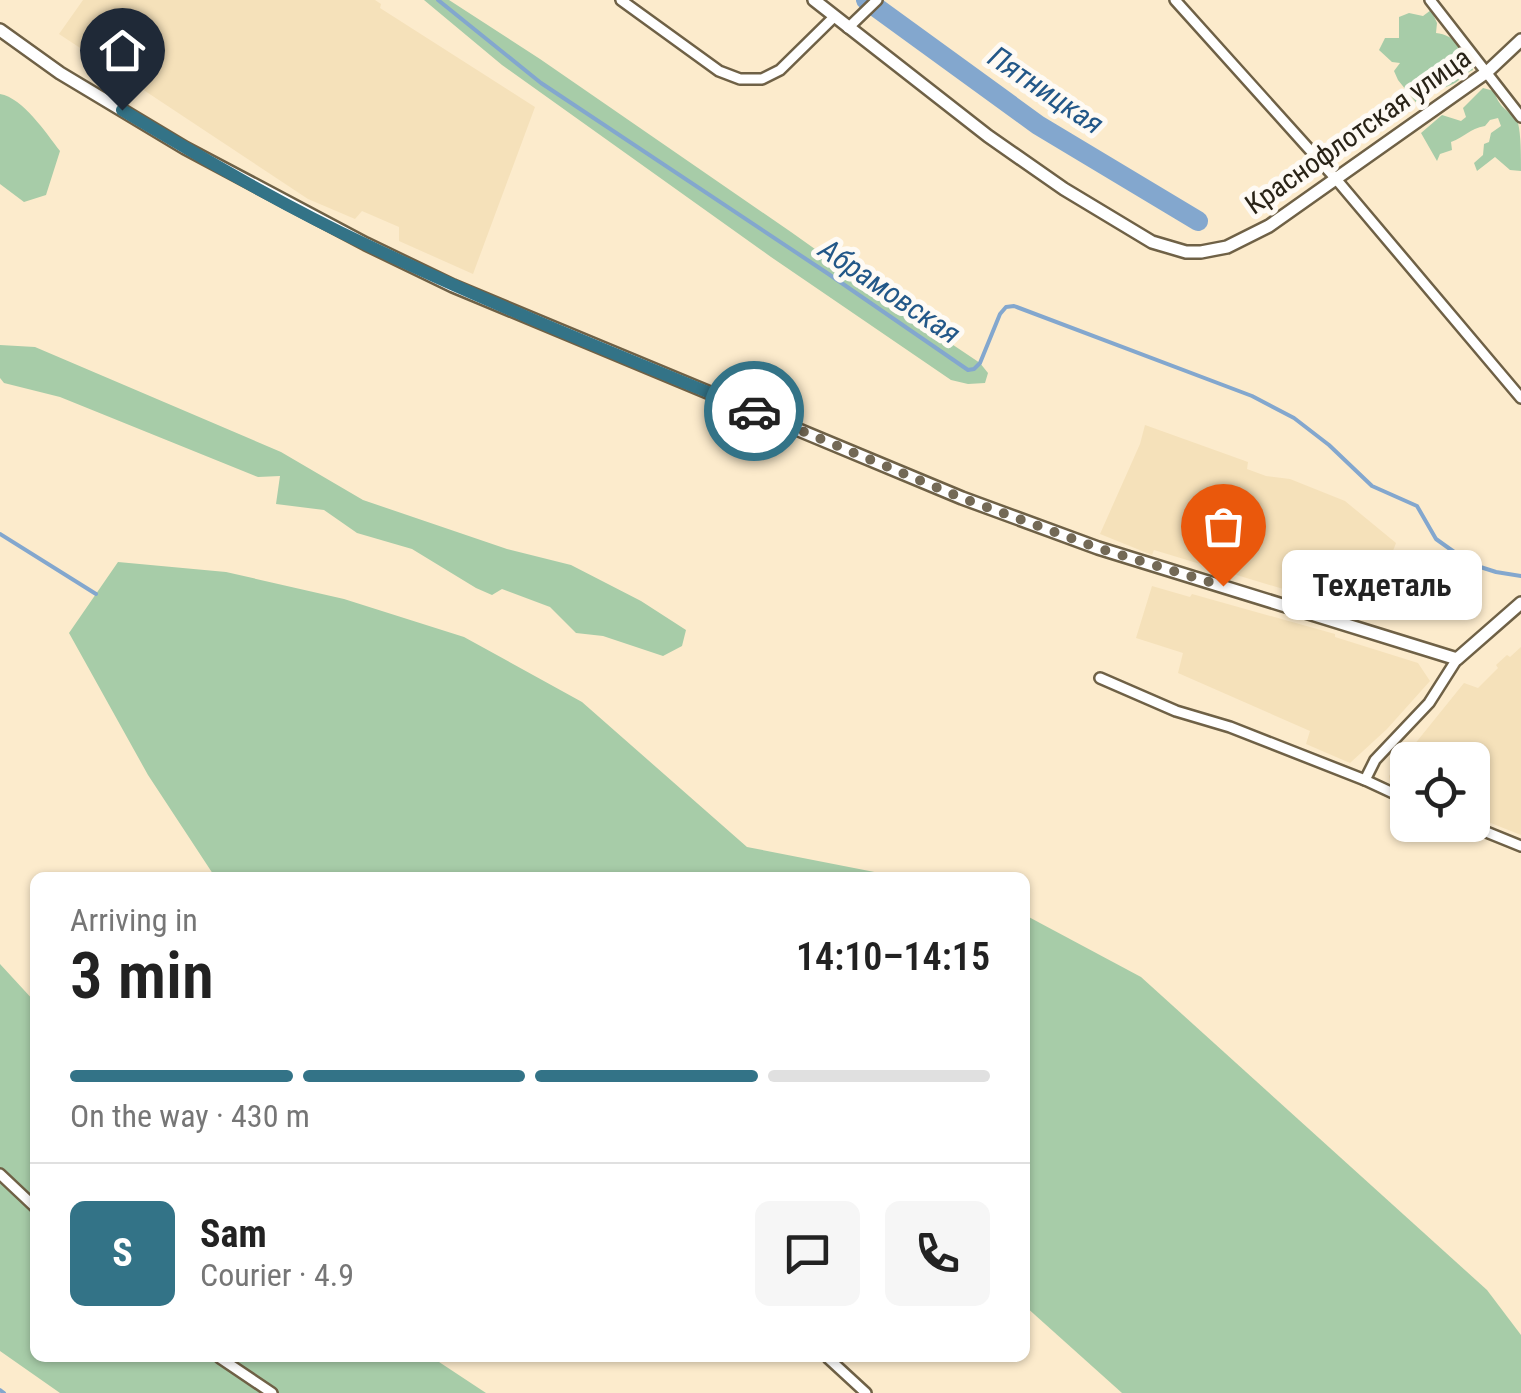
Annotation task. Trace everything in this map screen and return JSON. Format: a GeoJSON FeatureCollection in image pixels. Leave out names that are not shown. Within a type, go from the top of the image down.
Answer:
{"type":"FeatureCollection","features":[{"type":"Feature","properties":{"kind":"street"},"geometry":{"type":"LineString","coordinates":[[621,0],[719,71],[740,80],[762,79],[780,70],[834,17]]}},
{"type":"Feature","properties":{"kind":"street"},"geometry":{"type":"LineString","coordinates":[[814,0],[848,28],[877,0]]}},
{"type":"Feature","properties":{"kind":"street"},"geometry":{"type":"LineString","coordinates":[[1175,0],[1336,178],[1521,398]]}},
{"type":"Feature","properties":{"kind":"street"},"geometry":{"type":"LineString","coordinates":[[1430,0],[1521,117]]}},
{"type":"Feature","properties":{"kind":"street","name":"Краснофлотская улица"},"geometry":{"type":"LineString","coordinates":[[848,28],[1064,189],[1163,246],[1186,252],[1215,250],[1256,234],[1487,72],[1521,40]]}},
{"type":"Feature","properties":{"kind":"street"},"geometry":{"type":"LineString","coordinates":[[0,30],[60,73],[200,156],[453,286],[1036,526],[1457,659]]}},
{"type":"Feature","properties":{"kind":"street"},"geometry":{"type":"LineString","coordinates":[[1365,780],[1375,760],[1429,703],[1457,659],[1521,603]]}},
{"type":"Feature","properties":{"kind":"street"},"geometry":{"type":"LineString","coordinates":[[1100,678],[1390,792]]}},
{"type":"Feature","properties":{"kind":"street"},"geometry":{"type":"LineString","coordinates":[[1490,833],[1521,846]]}},
{"type":"Feature","properties":{"kind":"street"},"geometry":{"type":"LineString","coordinates":[[0,1174],[30,1202]]}},
{"type":"Feature","properties":{"kind":"street"},"geometry":{"type":"LineString","coordinates":[[226,1362],[272,1393]]}},
{"type":"Feature","properties":{"kind":"street"},"geometry":{"type":"LineString","coordinates":[[832,1362],[866,1393]]}},
{"type":"Feature","properties":{"kind":"shaded area"},"geometry":{"type":"Polygon","coordinates":[[[83,0],[375,0],[380,8],[535,107],[473,274],[399,241],[399,227],[362,211],[355,219],[308,199],[59,34],[83,0]]]}},
{"type":"Feature","properties":{"kind":"shaded area"},"geometry":{"type":"Polygon","coordinates":[[[1145,425],[1248,462],[1247,469],[1290,479],[1345,501],[1396,543],[1369,615],[1154,550],[1152,555],[1100,534],[1145,425]]]}},
{"type":"Feature","properties":{"kind":"shaded area"},"geometry":{"type":"Polygon","coordinates":[[[1152,586],[1335,634],[1418,663],[1430,681],[1350,763],[1306,744],[1310,731],[1178,673],[1183,653],[1136,638],[1152,586]]]}},
{"type":"Feature","properties":{"kind":"shaded area"},"geometry":{"type":"Polygon","coordinates":[[[1521,647],[1521,835],[1490,823],[1490,742],[1416,742],[1464,683],[1478,688],[1498,668],[1496,665],[1507,655],[1510,657],[1521,647]]]}},
{"type":"Feature","properties":{"kind":"green space"},"geometry":{"type":"Polygon","coordinates":[[[424,0],[449,0],[540,59],[980,363],[988,373],[985,383],[951,380],[502,65],[424,0]]]}},
{"type":"Feature","properties":{"kind":"green space"},"geometry":{"type":"Polygon","coordinates":[[[1431,10],[1437,23],[1436,33],[1460,46],[1473,70],[1453,84],[1431,92],[1418,105],[1394,71],[1400,63],[1392,62],[1379,50],[1385,38],[1399,38],[1399,17],[1409,13],[1423,16],[1431,10]]]}},
{"type":"Feature","properties":{"kind":"green space"},"geometry":{"type":"Polygon","coordinates":[[[1483,88],[1494,91],[1499,103],[1518,123],[1521,171],[1510,170],[1495,157],[1477,171],[1474,163],[1483,155],[1484,144],[1501,126],[1498,118],[1451,142],[1452,150],[1440,154],[1437,161],[1421,133],[1442,115],[1461,121],[1466,117],[1463,108],[1483,88]]]}},
{"type":"Feature","properties":{"kind":"green space"},"geometry":{"type":"Polygon","coordinates":[[[0,94],[25,109],[60,151],[46,195],[24,202],[0,184],[0,94]]]}},
{"type":"Feature","properties":{"kind":"green space"},"geometry":{"type":"Polygon","coordinates":[[[0,345],[35,347],[281,452],[363,500],[507,549],[571,565],[641,601],[686,630],[682,646],[663,656],[603,636],[576,633],[550,607],[502,589],[492,595],[412,549],[357,533],[324,510],[276,504],[280,476],[258,477],[60,397],[4,383],[0,378],[0,345]]]}},
{"type":"Feature","properties":{"kind":"green space"},"geometry":{"type":"Polygon","coordinates":[[[118,562],[226,572],[344,599],[464,637],[582,702],[747,847],[874,872],[212,872],[148,775],[69,633],[118,562]]]}},
{"type":"Feature","properties":{"kind":"green space"},"geometry":{"type":"Polygon","coordinates":[[[1030,918],[1141,977],[1487,1290],[1521,1335],[1521,1393],[1122,1393],[1030,1310],[1030,918]]]}},
{"type":"Feature","properties":{"kind":"green space"},"geometry":{"type":"Polygon","coordinates":[[[0,964],[30,997],[30,1362],[439,1362],[486,1393],[60,1393],[0,1351],[0,964]]]}},
{"type":"Feature","properties":{"kind":"waterway","name":"Абрамовская"},"geometry":{"type":"LineString","coordinates":[[438,0],[541,83],[968,370],[980,363],[1000,314],[1006,307],[1014,306],[1252,396],[1294,418],[1372,486],[1417,506],[1436,539],[1471,564],[1521,576]]}},
{"type":"Feature","properties":{"kind":"waterway","name":"Пятницкая"},"geometry":{"type":"LineString","coordinates":[[866,0],[1038,125],[1198,221]]}},
{"type":"Feature","properties":{"kind":"waterway"},"geometry":{"type":"LineString","coordinates":[[0,534],[96,594]]}},
{"type":"Feature","properties":{"kind":"waterway"},"geometry":{"type":"LineString","coordinates":[[0,1390],[4,1393]]}},
{"type":"Feature","properties":{"kind":"way so far"},"geometry":{"type":"LineString","coordinates":[[754,411],[962,498],[1098,548],[1223,586]]}},
{"type":"Feature","properties":{"kind":"place","name":"Техдеталь"},"geometry":{"type":"Point","coordinates":[1223,586]}},
{"type":"Feature","properties":{"kind":"route"},"geometry":{"type":"LineString","coordinates":[[122,110],[216,165],[453,286],[754,411]]}}]}
